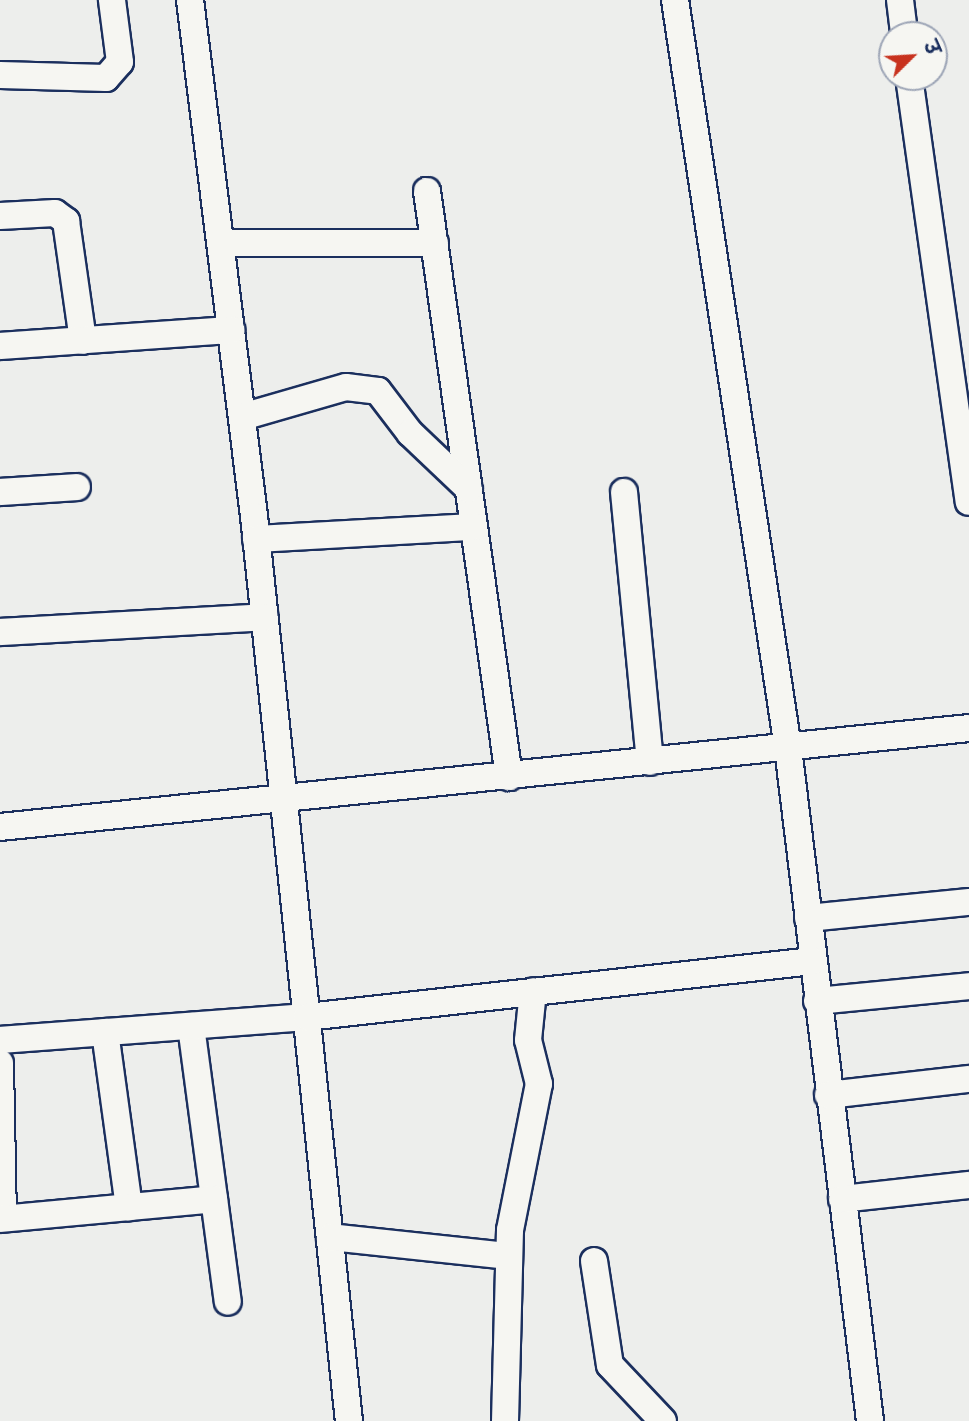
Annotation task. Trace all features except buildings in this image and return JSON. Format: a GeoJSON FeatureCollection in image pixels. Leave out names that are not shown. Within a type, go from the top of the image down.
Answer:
{"type":"FeatureCollection","features":[{"type":"Feature","properties":{"kind":"street"},"geometry":{"type":"LineString","coordinates":[[0,75],[106,78],[120,62],[112,0]]}},
{"type":"Feature","properties":{"kind":"street"},"geometry":{"type":"LineString","coordinates":[[190,0],[265,617],[349,1421]]}},
{"type":"Feature","properties":{"kind":"street"},"geometry":{"type":"LineString","coordinates":[[675,0],[788,748],[828,1095],[870,1421]]}},
{"type":"Feature","properties":{"kind":"street"},"geometry":{"type":"LineString","coordinates":[[900,0],[902,21]]}},
{"type":"Feature","properties":{"kind":"street"},"geometry":{"type":"LineString","coordinates":[[911,91],[969,502]]}},
{"type":"Feature","properties":{"kind":"street"},"geometry":{"type":"LineString","coordinates":[[427,191],[509,777]]}},
{"type":"Feature","properties":{"kind":"street"},"geometry":{"type":"LineString","coordinates":[[0,216],[55,214],[66,221],[83,341]]}},
{"type":"Feature","properties":{"kind":"street"},"geometry":{"type":"LineString","coordinates":[[221,243],[435,243]]}},
{"type":"Feature","properties":{"kind":"street"},"geometry":{"type":"LineString","coordinates":[[0,346],[231,330]]}},
{"type":"Feature","properties":{"kind":"street"},"geometry":{"type":"LineString","coordinates":[[242,416],[346,387],[378,391],[469,489]]}},
{"type":"Feature","properties":{"kind":"street"},"geometry":{"type":"LineString","coordinates":[[0,492],[77,487]]}},
{"type":"Feature","properties":{"kind":"street"},"geometry":{"type":"LineString","coordinates":[[624,492],[650,762]]}},
{"type":"Feature","properties":{"kind":"street"},"geometry":{"type":"LineString","coordinates":[[256,539],[474,527]]}},
{"type":"Feature","properties":{"kind":"street"},"geometry":{"type":"LineString","coordinates":[[0,632],[265,617]]}},
{"type":"Feature","properties":{"kind":"street"},"geometry":{"type":"LineString","coordinates":[[0,827],[969,728]]}},
{"type":"Feature","properties":{"kind":"street"},"geometry":{"type":"LineString","coordinates":[[808,918],[969,902]]}},
{"type":"Feature","properties":{"kind":"street"},"geometry":{"type":"LineString","coordinates":[[0,1040],[307,1017],[813,961]]}},
{"type":"Feature","properties":{"kind":"street"},"geometry":{"type":"LineString","coordinates":[[817,1002],[969,986]]}},
{"type":"Feature","properties":{"kind":"street"},"geometry":{"type":"LineString","coordinates":[[505,1421],[508,1256],[539,1084],[528,1040],[533,992]]}},
{"type":"Feature","properties":{"kind":"street"},"geometry":{"type":"LineString","coordinates":[[191,1026],[229,1302]]}},
{"type":"Feature","properties":{"kind":"street"},"geometry":{"type":"LineString","coordinates":[[105,1032],[130,1207]]}},
{"type":"Feature","properties":{"kind":"street"},"geometry":{"type":"LineString","coordinates":[[0,1063],[2,1219],[214,1199]]}},
{"type":"Feature","properties":{"kind":"street"},"geometry":{"type":"LineString","coordinates":[[828,1095],[969,1079]]}},
{"type":"Feature","properties":{"kind":"street"},"geometry":{"type":"LineString","coordinates":[[842,1199],[969,1185]]}},
{"type":"Feature","properties":{"kind":"street"},"geometry":{"type":"LineString","coordinates":[[330,1237],[508,1256]]}},
{"type":"Feature","properties":{"kind":"street"},"geometry":{"type":"LineString","coordinates":[[594,1261],[610,1364],[663,1421]]}}]}
